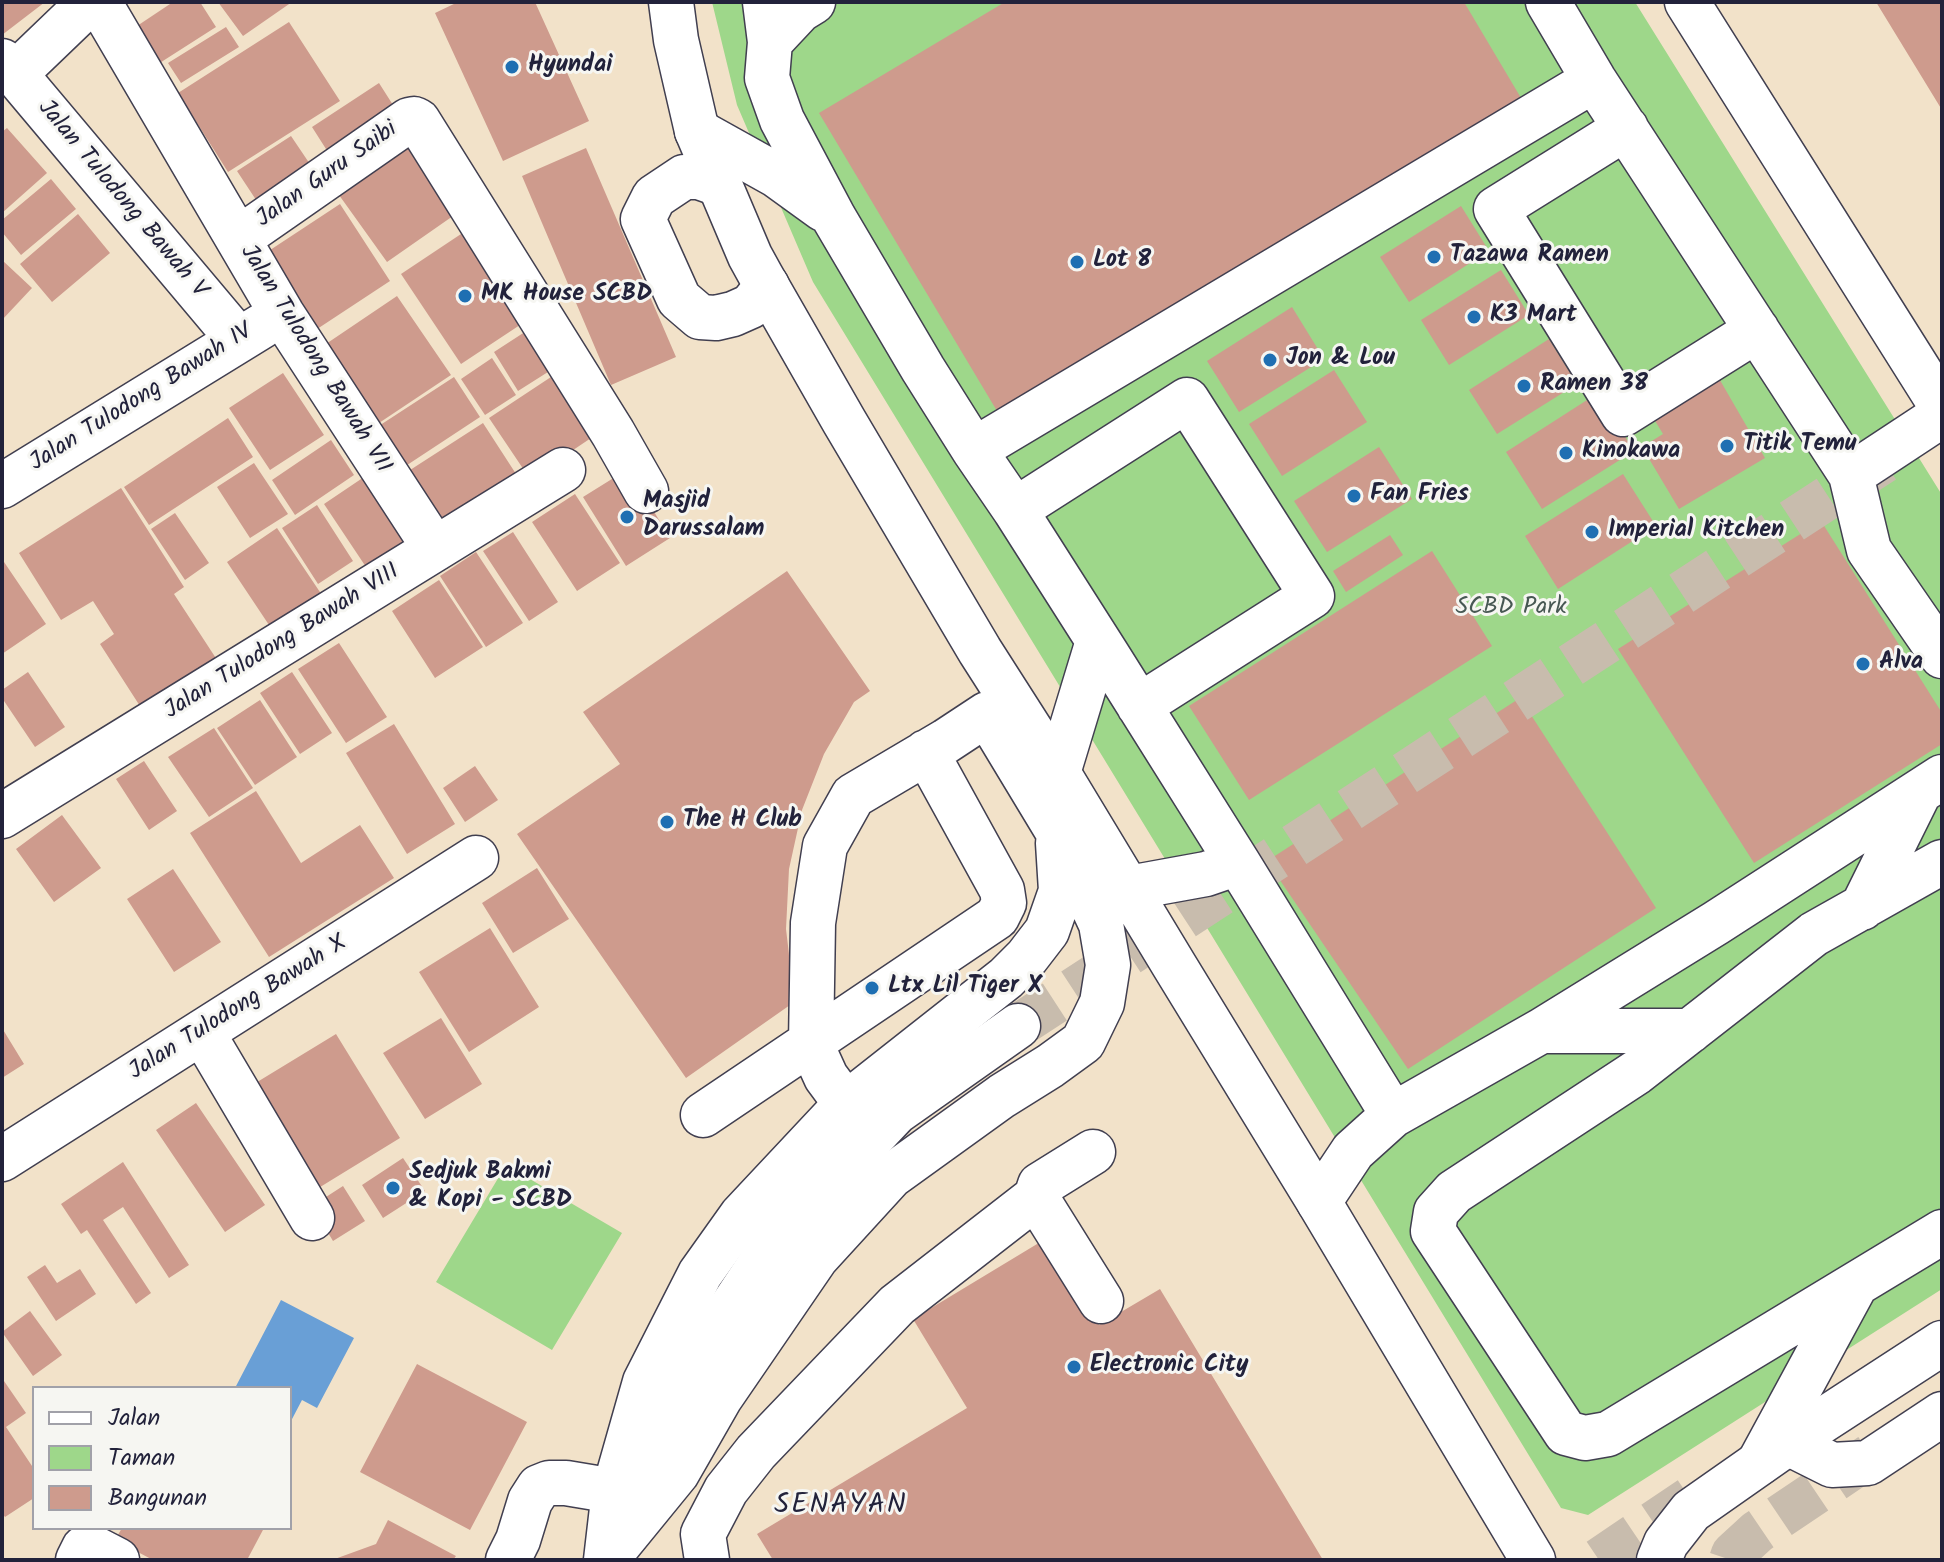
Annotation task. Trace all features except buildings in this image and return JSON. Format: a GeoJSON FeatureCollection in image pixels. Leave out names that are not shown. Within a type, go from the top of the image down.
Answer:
{"type":"FeatureCollection","features":[{"type":"Feature","properties":{"kind":"main road"},"geometry":{"type":"LineString","coordinates":[[9,68],[90,2]]}},
{"type":"Feature","properties":{"kind":"main road","name":"Jalan Tulodong Bawah VII"},"geometry":{"type":"LineString","coordinates":[[99,2],[282,314],[435,549]]}},
{"type":"Feature","properties":{"kind":"main road"},"geometry":{"type":"LineString","coordinates":[[671,2],[676,40],[697,131],[750,256],[980,651],[1129,888],[1533,1560]]}},
{"type":"Feature","properties":{"kind":"main road"},"geometry":{"type":"LineString","coordinates":[[813,2],[767,22],[767,78],[782,120],[834,218],[923,369],[1238,863],[1393,1115]]}},
{"type":"Feature","properties":{"kind":"main road"},"geometry":{"type":"LineString","coordinates":[[1548,2],[1594,80],[1851,475],[1869,550],[1942,656]]}},
{"type":"Feature","properties":{"kind":"main road"},"geometry":{"type":"LineString","coordinates":[[1687,2],[1940,404],[1851,475]]}},
{"type":"Feature","properties":{"kind":"main road","name":"Jalan Tulodong Bawah V"},"geometry":{"type":"LineString","coordinates":[[9,68],[238,339]]}},
{"type":"Feature","properties":{"kind":"main road"},"geometry":{"type":"LineString","coordinates":[[974,450],[1594,80]]}},
{"type":"Feature","properties":{"kind":"main road","name":"Jalan Guru Saibi"},"geometry":{"type":"LineString","coordinates":[[238,239],[409,120],[418,121],[646,491]]}},
{"type":"Feature","properties":{"kind":"main road"},"geometry":{"type":"LineString","coordinates":[[1626,128],[1496,209],[1623,414],[1757,330]]}},
{"type":"Feature","properties":{"kind":"main road"},"geometry":{"type":"LineString","coordinates":[[697,131],[776,175],[834,218]]}},
{"type":"Feature","properties":{"kind":"main road"},"geometry":{"type":"LineString","coordinates":[[719,184],[699,177],[684,177],[654,197],[643,219],[679,299],[700,317],[716,318],[751,306],[767,286]]}},
{"type":"Feature","properties":{"kind":"main road","name":"Jalan Tulodong Bawah IV"},"geometry":{"type":"LineString","coordinates":[[7,473],[209,359],[282,314]]}},
{"type":"Feature","properties":{"kind":"main road"},"geometry":{"type":"LineString","coordinates":[[1015,510],[1187,400],[1312,596],[1139,706]]}},
{"type":"Feature","properties":{"kind":"main road","name":"Jalan Tulodong Bawah VIII"},"geometry":{"type":"LineString","coordinates":[[2,816],[563,470]]}},
{"type":"Feature","properties":{"kind":"main road"},"geometry":{"type":"LineString","coordinates":[[1058,773],[1098,641]]}},
{"type":"Feature","properties":{"kind":"main road"},"geometry":{"type":"LineString","coordinates":[[606,1560],[643,1483],[720,1398],[816,1258],[891,1176],[1083,1042],[1102,1003],[1108,965],[1101,924],[1058,832],[987,714],[980,651]]}},
{"type":"Feature","properties":{"kind":"main road"},"geometry":{"type":"LineString","coordinates":[[846,1104],[826,1077],[811,1044],[813,923],[825,846],[853,796],[987,714]]}},
{"type":"Feature","properties":{"kind":"main road"},"geometry":{"type":"LineString","coordinates":[[703,1115],[997,917],[1004,903],[1002,890],[926,752]]}},
{"type":"Feature","properties":{"kind":"main road"},"geometry":{"type":"LineString","coordinates":[[1319,1202],[1353,1151],[1393,1115],[1541,1031],[1931,784]]}},
{"type":"Feature","properties":{"kind":"main road"},"geometry":{"type":"LineString","coordinates":[[1862,908],[1931,784]]}},
{"type":"Feature","properties":{"kind":"main road"},"geometry":{"type":"LineString","coordinates":[[643,1483],[645,1382],[700,1274],[742,1215],[846,1104],[1006,978],[1027,957],[1047,931],[1061,891],[1058,832]]}},
{"type":"Feature","properties":{"kind":"main road","name":"Jalan Tulodong Bawah X"},"geometry":{"type":"LineString","coordinates":[[2,1159],[476,858]]}},
{"type":"Feature","properties":{"kind":"main road"},"geometry":{"type":"LineString","coordinates":[[1942,862],[1814,934],[1637,1072],[1454,1192],[1436,1212],[1433,1231],[1566,1433],[1585,1438],[1608,1434],[1942,1232]]}},
{"type":"Feature","properties":{"kind":"main road"},"geometry":{"type":"LineString","coordinates":[[1129,888],[1206,874],[1238,863]]}},
{"type":"Feature","properties":{"kind":"main road"},"geometry":{"type":"LineString","coordinates":[[1716,923],[1753,982]]}},
{"type":"Feature","properties":{"kind":"main road"},"geometry":{"type":"LineString","coordinates":[[606,1560],[643,1483],[653,1438],[723,1320],[778,1237],[896,1112],[1018,1026]]}},
{"type":"Feature","properties":{"kind":"main road"},"geometry":{"type":"LineString","coordinates":[[1541,1031],[1690,1031]]}},
{"type":"Feature","properties":{"kind":"main road"},"geometry":{"type":"LineString","coordinates":[[202,1032],[312,1218]]}},
{"type":"Feature","properties":{"kind":"main road"},"geometry":{"type":"LineString","coordinates":[[707,1560],[703,1534],[726,1490],[756,1452],[897,1305],[1036,1197],[1048,1197],[1097,1158]]}},
{"type":"Feature","properties":{"kind":"main road"},"geometry":{"type":"LineString","coordinates":[[1036,1197],[1101,1301]]}},
{"type":"Feature","properties":{"kind":"main road"},"geometry":{"type":"LineString","coordinates":[[1774,1453],[1856,1284]]}},
{"type":"Feature","properties":{"kind":"main road"},"geometry":{"type":"LineString","coordinates":[[1659,1560],[1666,1543],[1691,1511],[1942,1343]]}},
{"type":"Feature","properties":{"kind":"main road"},"geometry":{"type":"LineString","coordinates":[[1774,1453],[1832,1465],[1868,1463],[1942,1414]]}},
{"type":"Feature","properties":{"kind":"main road"},"geometry":{"type":"LineString","coordinates":[[508,1560],[530,1501],[539,1487],[549,1483],[643,1483],[726,1490]]}},
{"type":"Feature","properties":{"kind":"main road"},"geometry":{"type":"LineString","coordinates":[[78,1560],[84,1548],[90,1546],[117,1560]]}},
{"type":"Feature","properties":{"kind":"green space","name":"SCBD Park"},"geometry":{"type":"Polygon","coordinates":[[[712,2],[1635,2],[1942,495],[1942,1289],[1588,1515],[1561,1508],[813,282],[737,105],[712,2]]]}},
{"type":"Feature","properties":{"kind":"green space"},"geometry":{"type":"Polygon","coordinates":[[[506,1165],[622,1233],[552,1350],[436,1282],[506,1165]]]}},
{"type":"Feature","properties":{"kind":"water"},"geometry":{"type":"Polygon","coordinates":[[[281,1300],[354,1338],[317,1408],[302,1400],[292,1419],[292,1386],[236,1386],[281,1300]]]}},
{"type":"Feature","properties":{"kind":"tunnel"},"geometry":{"type":"LineString","coordinates":[[1018,1026],[1884,461]]}},
{"type":"Feature","properties":{"kind":"tunnel"},"geometry":{"type":"LineString","coordinates":[[1731,1560],[1733,1554],[1757,1532],[1877,1451]]}},
{"type":"Feature","properties":{"kind":"tunnel"},"geometry":{"type":"LineString","coordinates":[[1599,1560],[1701,1491]]}},
{"type":"Feature","properties":{"kind":"place","name":"Hyundai"},"geometry":{"type":"Point","coordinates":[512,67]}},
{"type":"Feature","properties":{"kind":"place","name":"Tazawa Ramen"},"geometry":{"type":"Point","coordinates":[1434,257]}},
{"type":"Feature","properties":{"kind":"place","name":"Lot 8"},"geometry":{"type":"Point","coordinates":[1077,262]}},
{"type":"Feature","properties":{"kind":"place","name":"MK House SCBD"},"geometry":{"type":"Point","coordinates":[465,296]}},
{"type":"Feature","properties":{"kind":"place","name":"K3 Mart"},"geometry":{"type":"Point","coordinates":[1474,317]}},
{"type":"Feature","properties":{"kind":"place","name":"Jon & Lou"},"geometry":{"type":"Point","coordinates":[1270,360]}},
{"type":"Feature","properties":{"kind":"place","name":"Ramen 38"},"geometry":{"type":"Point","coordinates":[1524,386]}},
{"type":"Feature","properties":{"kind":"place","name":"Titik Temu"},"geometry":{"type":"Point","coordinates":[1727,446]}},
{"type":"Feature","properties":{"kind":"place","name":"Kinokawa"},"geometry":{"type":"Point","coordinates":[1566,453]}},
{"type":"Feature","properties":{"kind":"place","name":"Fan Fries"},"geometry":{"type":"Point","coordinates":[1354,496]}},
{"type":"Feature","properties":{"kind":"place","name":"Masjid Darussalam"},"geometry":{"type":"Point","coordinates":[627,517]}},
{"type":"Feature","properties":{"kind":"place","name":"Imperial Kitchen"},"geometry":{"type":"Point","coordinates":[1592,532]}},
{"type":"Feature","properties":{"kind":"place","name":"Alva"},"geometry":{"type":"Point","coordinates":[1863,664]}},
{"type":"Feature","properties":{"kind":"place","name":"The H Club"},"geometry":{"type":"Point","coordinates":[667,822]}},
{"type":"Feature","properties":{"kind":"place","name":"Ltx Lil Tiger X"},"geometry":{"type":"Point","coordinates":[872,988]}},
{"type":"Feature","properties":{"kind":"place","name":"Sedjuk Bakmi & Kopi - SCBD"},"geometry":{"type":"Point","coordinates":[393,1188]}},
{"type":"Feature","properties":{"kind":"place","name":"Electronic City"},"geometry":{"type":"Point","coordinates":[1074,1367]}},
{"type":"Feature","properties":{"kind":"district","name":"SENAYAN"},"geometry":{"type":"Point","coordinates":[841,1507]}}]}
